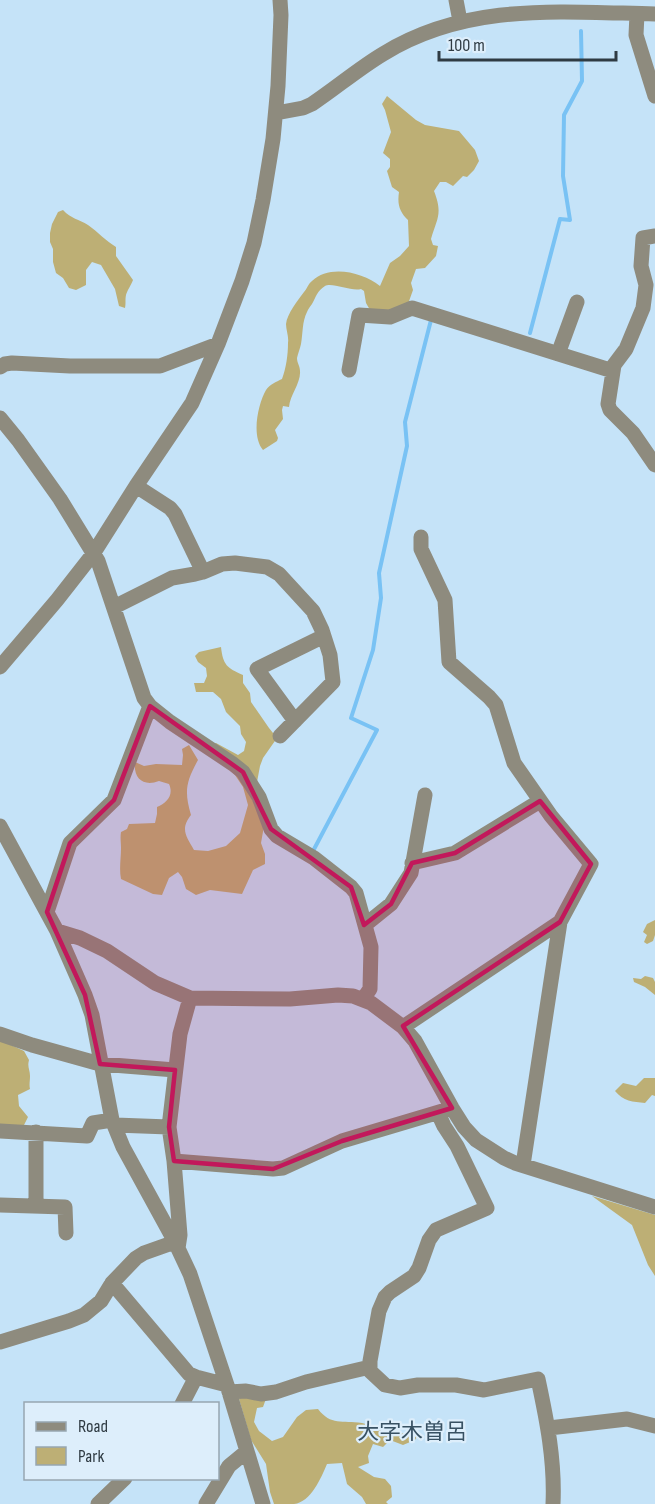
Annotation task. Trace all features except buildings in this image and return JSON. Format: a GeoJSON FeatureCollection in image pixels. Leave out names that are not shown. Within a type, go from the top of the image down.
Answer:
{"type":"FeatureCollection","features":[{"type":"Feature","properties":{"kind":"street"},"geometry":{"type":"LineString","coordinates":[[0,667],[93,554],[192,403],[218,344],[254,243],[270,164],[276,113],[280,0]]}},
{"type":"Feature","properties":{"kind":"street"},"geometry":{"type":"LineString","coordinates":[[456,0],[460,21]]}},
{"type":"Feature","properties":{"kind":"street"},"geometry":{"type":"LineString","coordinates":[[276,113],[312,104],[383,54],[424,33],[460,21],[535,12],[655,15]]}},
{"type":"Feature","properties":{"kind":"street"},"geometry":{"type":"LineString","coordinates":[[638,14],[636,35],[655,96]]}},
{"type":"Feature","properties":{"kind":"street"},"geometry":{"type":"LineString","coordinates":[[655,236],[643,238],[641,266],[645,285],[643,308],[626,349],[614,365],[608,404],[610,410],[633,433],[655,465]]}},
{"type":"Feature","properties":{"kind":"street"},"geometry":{"type":"LineString","coordinates":[[558,354],[577,302]]}},
{"type":"Feature","properties":{"kind":"street"},"geometry":{"type":"LineString","coordinates":[[349,370],[359,315],[390,317],[412,308],[613,371]]}},
{"type":"Feature","properties":{"kind":"street"},"geometry":{"type":"LineString","coordinates":[[0,367],[12,363],[70,366],[160,366],[218,344]]}},
{"type":"Feature","properties":{"kind":"street"},"geometry":{"type":"LineString","coordinates":[[0,418],[60,499],[98,561],[144,698],[150,706],[170,722],[243,772],[259,797],[271,829],[278,836],[314,858],[356,893],[371,947],[370,989],[363,999]]}},
{"type":"Feature","properties":{"kind":"street"},"geometry":{"type":"LineString","coordinates":[[136,486],[170,507],[176,514],[202,572]]}},
{"type":"Feature","properties":{"kind":"street"},"geometry":{"type":"LineString","coordinates":[[421,537],[421,549],[445,600],[449,662],[496,705],[514,763],[551,816],[591,864],[560,922],[523,1165]]}},
{"type":"Feature","properties":{"kind":"street"},"geometry":{"type":"LineString","coordinates":[[114,607],[172,578],[195,574],[222,564],[253,564],[267,567],[279,574],[313,611],[330,655],[333,682],[280,736]]}},
{"type":"Feature","properties":{"kind":"street"},"geometry":{"type":"LineString","coordinates":[[295,721],[257,669],[324,636]]}},
{"type":"Feature","properties":{"kind":"street"},"geometry":{"type":"LineString","coordinates":[[47,912],[70,843],[114,800],[150,706]]}},
{"type":"Feature","properties":{"kind":"street"},"geometry":{"type":"LineString","coordinates":[[365,925],[391,904],[411,873],[425,795]]}},
{"type":"Feature","properties":{"kind":"street"},"geometry":{"type":"LineString","coordinates":[[412,863],[455,853],[540,801]]}},
{"type":"Feature","properties":{"kind":"street"},"geometry":{"type":"LineString","coordinates":[[0,825],[57,931],[85,995],[92,1016],[100,1064],[114,1123],[123,1147],[176,1245],[198,1296],[263,1504]]}},
{"type":"Feature","properties":{"kind":"street"},"geometry":{"type":"LineString","coordinates":[[403,1027],[560,922]]}},
{"type":"Feature","properties":{"kind":"street"},"geometry":{"type":"LineString","coordinates":[[57,931],[80,938],[107,951],[155,983],[190,998],[290,999],[338,995],[363,999],[403,1027],[415,1041],[445,1110],[476,1140],[504,1158],[655,1207]]}},
{"type":"Feature","properties":{"kind":"street"},"geometry":{"type":"LineString","coordinates":[[176,1245],[180,1235],[169,1127],[180,1034],[190,998]]}},
{"type":"Feature","properties":{"kind":"street"},"geometry":{"type":"LineString","coordinates":[[0,1035],[100,1064],[175,1070]]}},
{"type":"Feature","properties":{"kind":"street"},"geometry":{"type":"LineString","coordinates":[[174,1161],[283,1168],[342,1141],[445,1110]]}},
{"type":"Feature","properties":{"kind":"street"},"geometry":{"type":"LineString","coordinates":[[445,1110],[444,1126],[457,1146],[487,1208],[436,1230],[429,1240],[414,1276],[385,1297],[379,1311],[370,1371],[385,1385],[400,1388],[418,1385],[456,1385],[484,1390],[538,1379],[549,1428],[553,1504]]}},
{"type":"Feature","properties":{"kind":"street"},"geometry":{"type":"LineString","coordinates":[[0,1131],[87,1136],[93,1123],[169,1127]]}},
{"type":"Feature","properties":{"kind":"street"},"geometry":{"type":"LineString","coordinates":[[36,1132],[36,1206]]}},
{"type":"Feature","properties":{"kind":"street"},"geometry":{"type":"LineString","coordinates":[[0,1205],[65,1206],[66,1233]]}},
{"type":"Feature","properties":{"kind":"street"},"geometry":{"type":"LineString","coordinates":[[0,1342],[84,1315],[101,1301],[112,1283],[144,1253],[176,1245]]}},
{"type":"Feature","properties":{"kind":"street"},"geometry":{"type":"LineString","coordinates":[[112,1283],[189,1374],[228,1389],[261,1394],[276,1392],[370,1366]]}},
{"type":"Feature","properties":{"kind":"street"},"geometry":{"type":"LineString","coordinates":[[183,1402],[196,1377]]}},
{"type":"Feature","properties":{"kind":"street"},"geometry":{"type":"LineString","coordinates":[[549,1428],[627,1419],[655,1426]]}},
{"type":"Feature","properties":{"kind":"street"},"geometry":{"type":"LineString","coordinates":[[206,1504],[229,1466],[246,1452]]}},
{"type":"Feature","properties":{"kind":"street"},"geometry":{"type":"LineString","coordinates":[[98,1504],[124,1480]]}},
{"type":"Feature","properties":{"kind":"highlighted area"},"geometry":{"type":"Polygon","coordinates":[[[150,706],[243,772],[271,829],[351,887],[364,925],[391,904],[412,863],[455,853],[540,801],[591,864],[560,922],[403,1026],[452,1108],[342,1141],[273,1169],[174,1161],[169,1127],[175,1070],[100,1064],[85,995],[47,912],[70,843],[114,800],[150,706]]]}},
{"type":"Feature","properties":{"kind":"green space"},"geometry":{"type":"Polygon","coordinates":[[[387,96],[425,125],[459,131],[475,150],[479,161],[467,177],[463,176],[453,186],[440,182],[434,191],[439,211],[431,239],[433,245],[438,246],[436,256],[425,268],[416,269],[408,304],[391,311],[370,310],[364,291],[361,289],[328,285],[318,292],[304,320],[297,358],[300,369],[299,380],[289,407],[283,406],[283,419],[275,430],[277,441],[263,450],[257,437],[260,403],[268,388],[282,379],[288,352],[287,320],[309,284],[319,276],[337,271],[365,277],[380,286],[390,263],[409,246],[408,220],[401,211],[398,201],[399,192],[392,187],[387,171],[390,167],[390,159],[383,153],[391,132],[382,104],[387,96]]]}},
{"type":"Feature","properties":{"kind":"green space"},"geometry":{"type":"Polygon","coordinates":[[[63,210],[88,225],[116,247],[116,256],[133,280],[126,295],[125,308],[119,306],[115,289],[101,265],[92,262],[86,270],[86,285],[76,290],[69,288],[63,278],[56,273],[50,233],[58,212],[63,210]]]}},
{"type":"Feature","properties":{"kind":"green space"},"geometry":{"type":"Polygon","coordinates":[[[221,647],[225,662],[230,668],[243,675],[243,683],[250,693],[251,702],[277,738],[263,758],[257,782],[264,826],[261,843],[265,854],[265,864],[253,870],[242,894],[210,890],[196,895],[186,889],[178,872],[169,878],[162,895],[153,894],[121,879],[121,832],[127,829],[129,824],[155,823],[157,807],[169,798],[171,792],[169,784],[159,781],[149,783],[141,780],[136,773],[135,762],[144,766],[182,765],[182,749],[189,745],[198,760],[187,787],[191,815],[185,829],[194,850],[208,851],[226,846],[240,833],[248,805],[243,787],[211,745],[216,743],[238,755],[244,751],[246,742],[241,734],[240,726],[226,712],[221,699],[213,692],[196,692],[194,683],[204,683],[207,676],[206,668],[198,662],[195,656],[199,652],[221,647]]]}},
{"type":"Feature","properties":{"kind":"green space"},"geometry":{"type":"Polygon","coordinates":[[[655,920],[653,941],[647,944],[644,942],[647,935],[643,932],[647,924],[655,920]]]}},
{"type":"Feature","properties":{"kind":"green space"},"geometry":{"type":"Polygon","coordinates":[[[645,976],[653,978],[655,995],[634,982],[633,978],[641,979],[645,976]]]}},
{"type":"Feature","properties":{"kind":"green space"},"geometry":{"type":"Polygon","coordinates":[[[0,1040],[24,1051],[29,1060],[30,1089],[18,1095],[19,1106],[28,1117],[23,1127],[0,1127],[0,1040]]]}},
{"type":"Feature","properties":{"kind":"green space"},"geometry":{"type":"Polygon","coordinates":[[[644,1078],[655,1078],[655,1096],[652,1095],[645,1103],[625,1099],[615,1091],[623,1083],[636,1086],[644,1078]]]}},
{"type":"Feature","properties":{"kind":"green space"},"geometry":{"type":"Polygon","coordinates":[[[592,1196],[655,1215],[655,1276],[648,1265],[632,1225],[592,1196]]]}},
{"type":"Feature","properties":{"kind":"green space"},"geometry":{"type":"Polygon","coordinates":[[[242,1396],[267,1396],[263,1407],[257,1408],[254,1422],[259,1431],[272,1441],[283,1437],[297,1417],[306,1410],[318,1409],[332,1420],[362,1423],[390,1432],[419,1433],[415,1440],[403,1445],[390,1440],[383,1447],[373,1444],[368,1456],[369,1463],[358,1467],[374,1477],[385,1479],[391,1486],[392,1497],[386,1502],[388,1504],[366,1504],[362,1497],[347,1484],[342,1463],[327,1464],[315,1488],[305,1499],[294,1504],[274,1504],[266,1464],[251,1440],[239,1399],[242,1396]]]}},
{"type":"Feature","properties":{"kind":"waterway"},"geometry":{"type":"LineString","coordinates":[[530,333],[560,219],[570,220],[563,176],[564,115],[582,81],[581,31]]}},
{"type":"Feature","properties":{"kind":"waterway"},"geometry":{"type":"LineString","coordinates":[[312,853],[377,730],[351,718],[373,650],[381,598],[379,573],[407,446],[405,422],[431,320]]}},
{"type":"Feature","properties":{"kind":"district","name":"大字木曽呂"},"geometry":{"type":"Point","coordinates":[412,1432]}}]}
